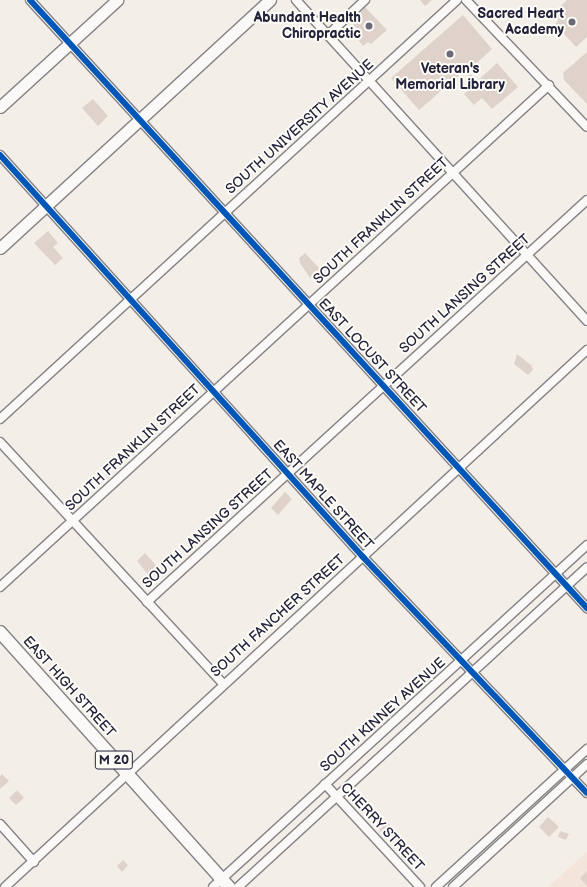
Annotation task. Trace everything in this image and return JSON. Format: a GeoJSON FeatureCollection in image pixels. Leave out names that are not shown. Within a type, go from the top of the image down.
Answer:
{"type":"FeatureCollection","features":[{"type":"Feature","properties":{"kind":"main road","name":"EAST HIGH STREET"},"geometry":{"type":"LineString","coordinates":[[0,632],[127,774],[221,884]]}},
{"type":"Feature","properties":{"kind":"street","name":"EAST LOCUST STREET"},"geometry":{"type":"LineString","coordinates":[[30,0],[587,608]]}},
{"type":"Feature","properties":{"kind":"street"},"geometry":{"type":"LineString","coordinates":[[0,107],[117,0]]}},
{"type":"Feature","properties":{"kind":"street"},"geometry":{"type":"LineString","coordinates":[[0,248],[47,207],[140,119],[270,0]]}},
{"type":"Feature","properties":{"kind":"street"},"geometry":{"type":"LineString","coordinates":[[296,0],[587,321]]}},
{"type":"Feature","properties":{"kind":"street"},"geometry":{"type":"LineString","coordinates":[[328,35],[365,0]]}},
{"type":"Feature","properties":{"kind":"street","name":"SOUTH UNIVERSITY AVENUE"},"geometry":{"type":"LineString","coordinates":[[0,418],[131,300],[457,0]]}},
{"type":"Feature","properties":{"kind":"street"},"geometry":{"type":"LineString","coordinates":[[466,0],[549,85],[587,127]]}},
{"type":"Feature","properties":{"kind":"street","name":"SOUTH FRANKLIN STREET"},"geometry":{"type":"LineString","coordinates":[[0,587],[549,85]]}},
{"type":"Feature","properties":{"kind":"street","name":"EAST MAPLE STREET"},"geometry":{"type":"LineString","coordinates":[[0,155],[363,557],[474,671],[587,793]]}},
{"type":"Feature","properties":{"kind":"street","name":"SOUTH LANSING STREET"},"geometry":{"type":"LineString","coordinates":[[147,602],[587,200]]}},
{"type":"Feature","properties":{"kind":"street","name":"SOUTH FANCHER STREET"},"geometry":{"type":"LineString","coordinates":[[5,887],[34,862],[223,684],[363,557],[457,467],[587,350]]}},
{"type":"Feature","properties":{"kind":"street"},"geometry":{"type":"LineString","coordinates":[[0,442],[223,684]]}},
{"type":"Feature","properties":{"kind":"street","name":"SOUTH KINNEY AVENUE"},"geometry":{"type":"LineString","coordinates":[[221,884],[325,784],[463,660],[587,545]]}},
{"type":"Feature","properties":{"kind":"street","name":"SOUTH KINNEY AVENUE"},"geometry":{"type":"LineString","coordinates":[[238,887],[587,568]]}},
{"type":"Feature","properties":{"kind":"street"},"geometry":{"type":"LineString","coordinates":[[436,887],[587,749]]}},
{"type":"Feature","properties":{"kind":"street"},"geometry":{"type":"LineString","coordinates":[[453,887],[587,764]]}},
{"type":"Feature","properties":{"kind":"street","name":"CHERRY STREET"},"geometry":{"type":"LineString","coordinates":[[325,784],[420,887]]}},
{"type":"Feature","properties":{"kind":"street"},"geometry":{"type":"LineString","coordinates":[[0,824],[34,862]]}},
{"type":"Feature","properties":{"kind":"shaded area"},"geometry":{"type":"Polygon","coordinates":[[[587,852],[587,887],[548,887],[587,852]]]}},
{"type":"Feature","properties":{"kind":"building"},"geometry":{"type":"Polygon","coordinates":[[[420,0],[432,0],[425,6],[420,0]]]}},
{"type":"Feature","properties":{"kind":"building","name":"Sacred Heart Academy"},"geometry":{"type":"Polygon","coordinates":[[[567,0],[587,0],[587,37],[576,47],[555,24],[558,21],[552,14],[567,0]]]}},
{"type":"Feature","properties":{"kind":"building","name":"Abundant Health Chiropractic"},"geometry":{"type":"Polygon","coordinates":[[[365,7],[387,30],[371,44],[368,42],[363,46],[356,37],[361,33],[352,23],[365,7]]]}},
{"type":"Feature","properties":{"kind":"building"},"geometry":{"type":"Polygon","coordinates":[[[463,15],[492,49],[468,71],[477,81],[497,63],[518,87],[492,109],[482,98],[474,105],[464,94],[476,84],[464,71],[419,110],[391,78],[463,15]]]}},
{"type":"Feature","properties":{"kind":"building","name":"Sacred Heart Academy"},"geometry":{"type":"Polygon","coordinates":[[[587,52],[587,104],[564,80],[563,73],[587,52]]]}},
{"type":"Feature","properties":{"kind":"building"},"geometry":{"type":"Polygon","coordinates":[[[93,99],[108,116],[98,126],[82,108],[93,99]]]}},
{"type":"Feature","properties":{"kind":"building"},"geometry":{"type":"Polygon","coordinates":[[[48,231],[58,243],[53,247],[63,258],[55,265],[34,243],[48,231]]]}},
{"type":"Feature","properties":{"kind":"building"},"geometry":{"type":"Polygon","coordinates":[[[305,253],[320,269],[310,278],[300,263],[299,258],[305,253]]]}},
{"type":"Feature","properties":{"kind":"building"},"geometry":{"type":"Polygon","coordinates":[[[517,354],[531,365],[533,370],[528,375],[514,364],[517,354]]]}},
{"type":"Feature","properties":{"kind":"building"},"geometry":{"type":"Polygon","coordinates":[[[285,492],[292,499],[278,515],[271,508],[285,492]]]}},
{"type":"Feature","properties":{"kind":"building"},"geometry":{"type":"Polygon","coordinates":[[[145,553],[159,569],[150,577],[137,561],[145,553]]]}},
{"type":"Feature","properties":{"kind":"building"},"geometry":{"type":"Polygon","coordinates":[[[2,774],[9,781],[0,789],[0,776],[2,774]]]}},
{"type":"Feature","properties":{"kind":"building"},"geometry":{"type":"Polygon","coordinates":[[[17,790],[24,798],[16,805],[9,798],[17,790]]]}},
{"type":"Feature","properties":{"kind":"building"},"geometry":{"type":"Polygon","coordinates":[[[548,817],[559,827],[549,837],[539,827],[548,817]]]}},
{"type":"Feature","properties":{"kind":"building"},"geometry":{"type":"Polygon","coordinates":[[[387,822],[394,830],[386,837],[379,830],[387,822]]]}},
{"type":"Feature","properties":{"kind":"building"},"geometry":{"type":"Polygon","coordinates":[[[560,831],[569,834],[566,840],[558,837],[560,831]]]}},
{"type":"Feature","properties":{"kind":"building"},"geometry":{"type":"Polygon","coordinates":[[[123,860],[128,865],[122,872],[117,866],[123,860]]]}},
{"type":"Feature","properties":{"kind":"building"},"geometry":{"type":"Polygon","coordinates":[[[587,871],[587,886],[580,878],[587,871]]]}},
{"type":"Feature","properties":{"kind":"cycle path"},"geometry":{"type":"LineString","coordinates":[[30,0],[587,608]]}},
{"type":"Feature","properties":{"kind":"cycle path"},"geometry":{"type":"LineString","coordinates":[[0,155],[363,557],[587,793]]}},
{"type":"Feature","properties":{"kind":"place","name":"Sacred Heart Academy"},"geometry":{"type":"Point","coordinates":[572,22]}},
{"type":"Feature","properties":{"kind":"place","name":"Abundant Health Chiropractic"},"geometry":{"type":"Point","coordinates":[369,26]}},
{"type":"Feature","properties":{"kind":"place","name":"Veteran's Memorial Library"},"geometry":{"type":"Point","coordinates":[450,54]}}]}
